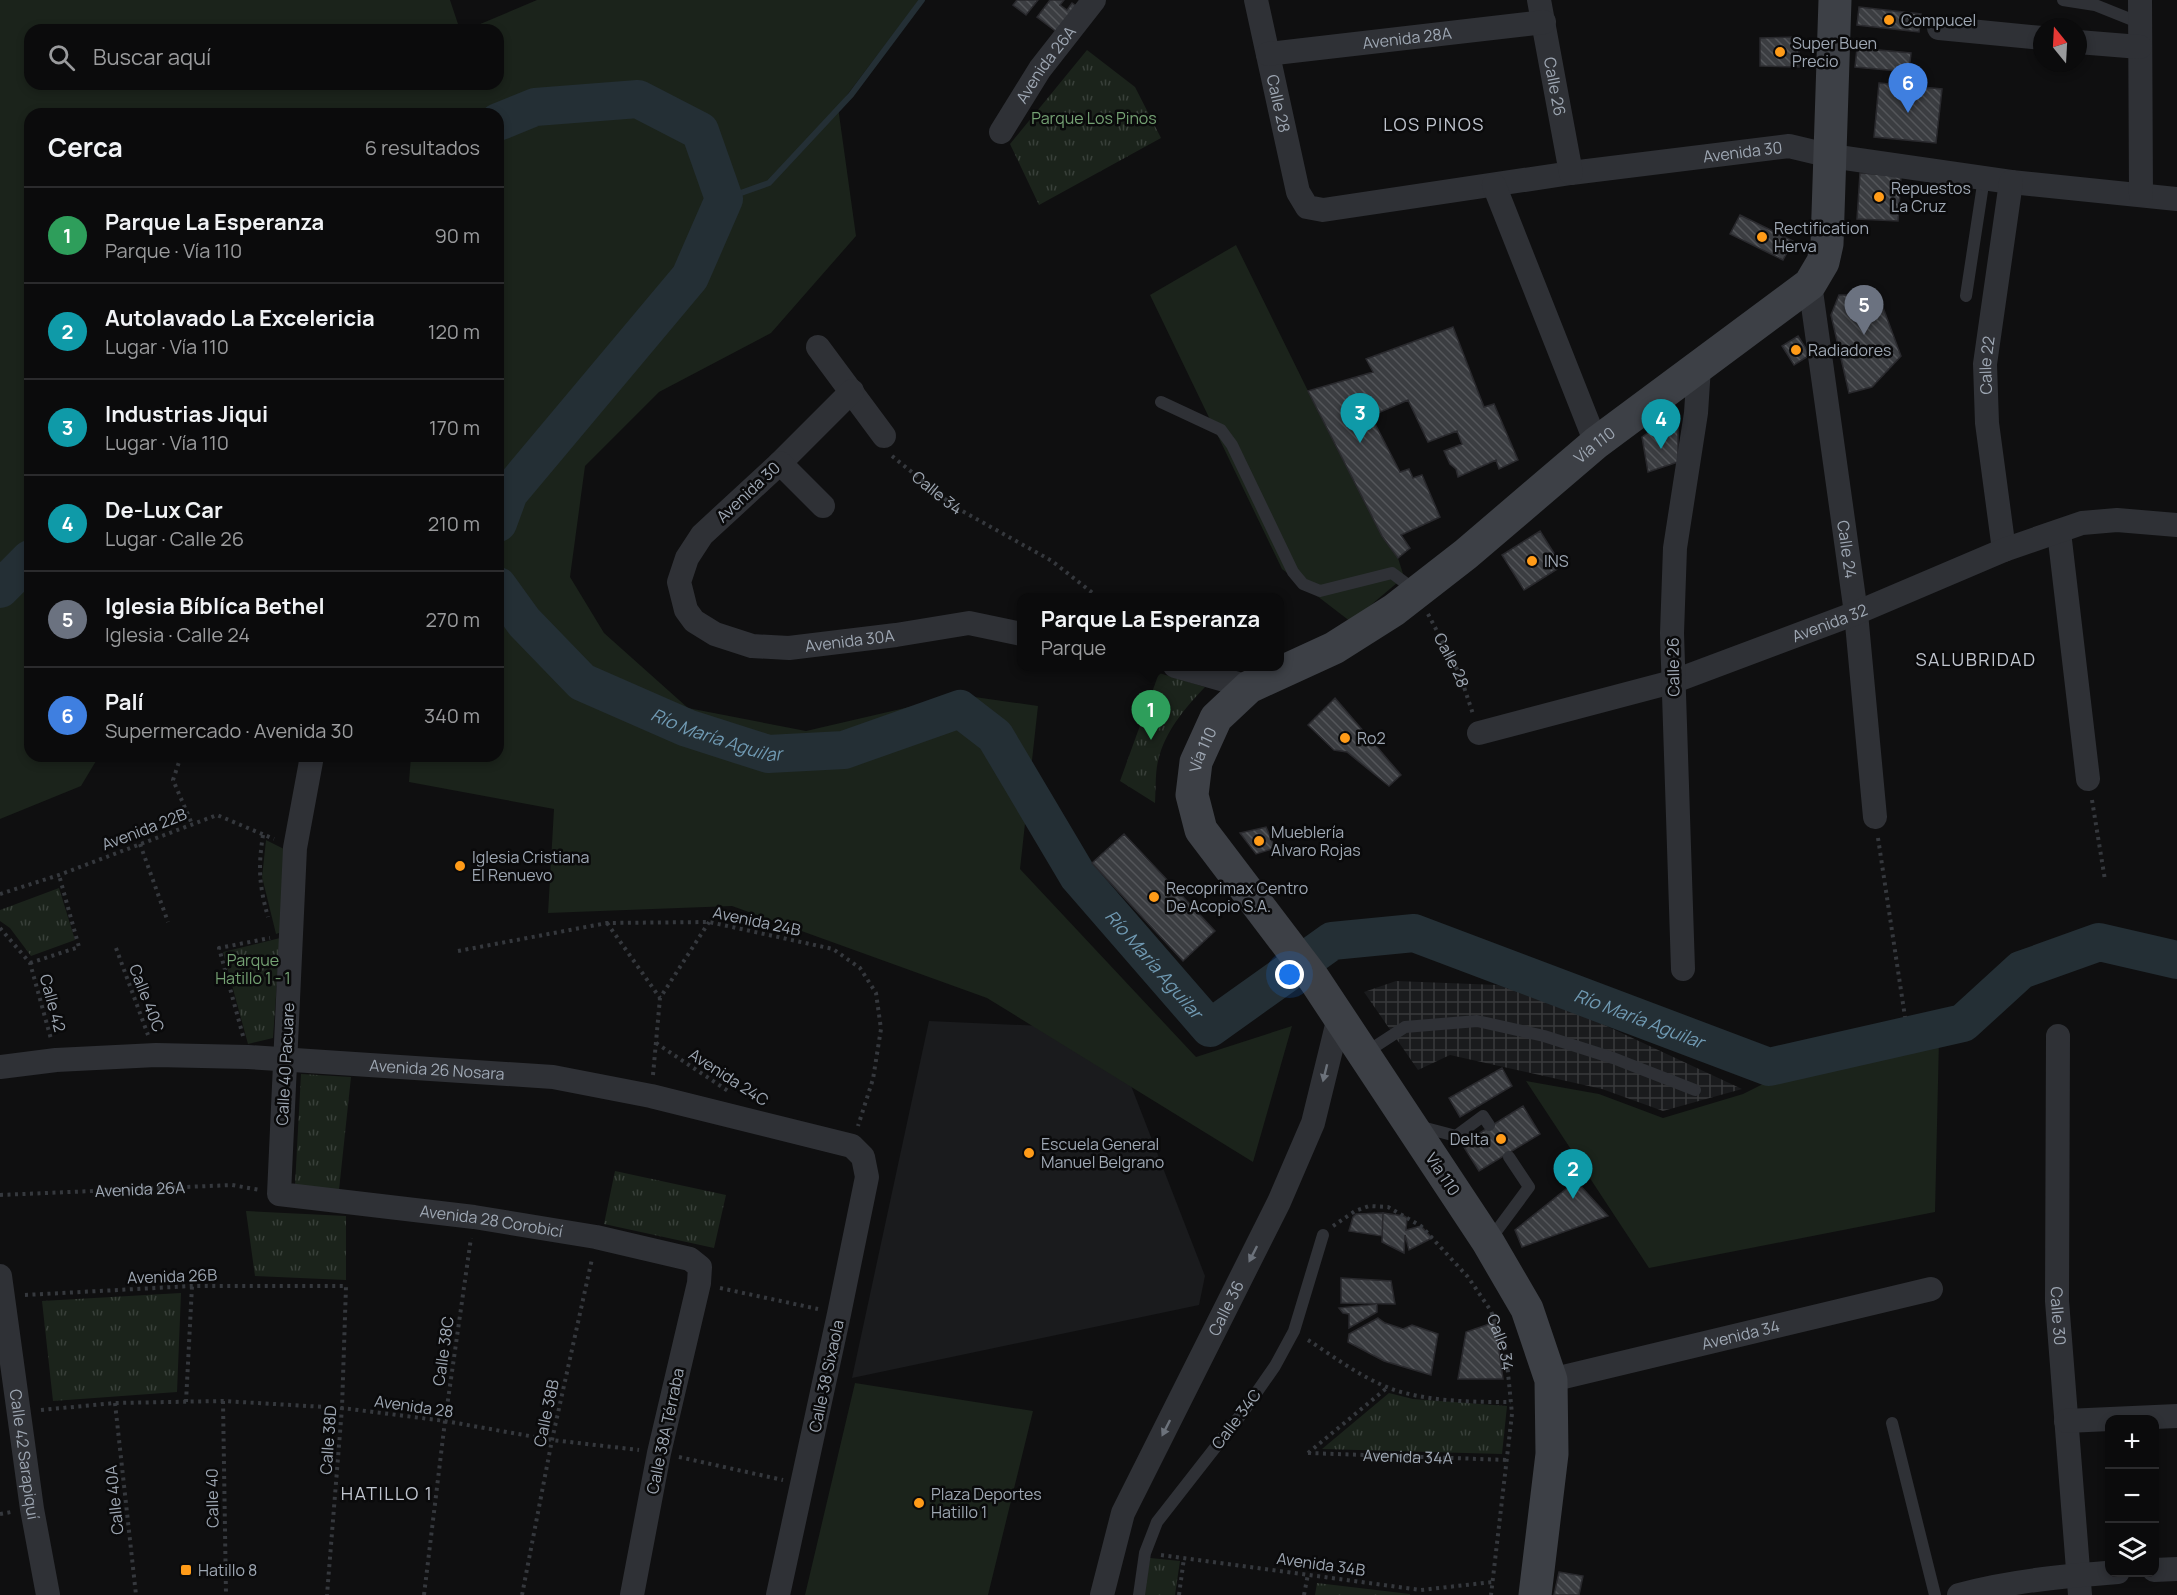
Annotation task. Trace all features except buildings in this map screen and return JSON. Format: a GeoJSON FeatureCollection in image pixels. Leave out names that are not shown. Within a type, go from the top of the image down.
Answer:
{"type":"FeatureCollection","features":[{"type":"Feature","properties":{"kind":"main road","name":"Vía 110"},"geometry":{"type":"LineString","coordinates":[[1284,671],[1334,648],[1417,592],[1466,554],[1596,443],[1810,284],[1823,262],[1827,244],[1835,0]]}},
{"type":"Feature","properties":{"kind":"main road","name":"Vía 110"},"geometry":{"type":"LineString","coordinates":[[1284,671],[1249,687],[1216,718],[1196,762],[1192,795],[1201,830],[1314,979],[1488,1242],[1527,1309],[1551,1380],[1552,1454],[1534,1595]]}},
{"type":"Feature","properties":{"kind":"street","name":"Avenida 26A"},"geometry":{"type":"LineString","coordinates":[[1001,132],[1040,69],[1094,0]]}},
{"type":"Feature","properties":{"kind":"street","name":"Calle 28"},"geometry":{"type":"LineString","coordinates":[[1256,0],[1298,192],[1307,207]]}},
{"type":"Feature","properties":{"kind":"street","name":"Avenida 28A"},"geometry":{"type":"LineString","coordinates":[[1268,54],[1542,11]]}},
{"type":"Feature","properties":{"kind":"street","name":"Calle 26"},"geometry":{"type":"LineString","coordinates":[[1542,11],[1571,173]]}},
{"type":"Feature","properties":{"kind":"street"},"geometry":{"type":"LineString","coordinates":[[2140,11],[2141,195]]}},
{"type":"Feature","properties":{"kind":"street"},"geometry":{"type":"LineString","coordinates":[[1939,28],[2033,37]]}},
{"type":"Feature","properties":{"kind":"street"},"geometry":{"type":"LineString","coordinates":[[2087,43],[2140,47]]}},
{"type":"Feature","properties":{"kind":"street","name":"Avenida 30"},"geometry":{"type":"LineString","coordinates":[[1307,207],[1323,210],[1571,173],[1789,146],[1831,156],[2010,182],[2177,199]]}},
{"type":"Feature","properties":{"kind":"street","name":"Calle 22"},"geometry":{"type":"LineString","coordinates":[[2004,550],[1987,423],[1985,364],[2010,182]]}},
{"type":"Feature","properties":{"kind":"street"},"geometry":{"type":"LineString","coordinates":[[1494,185],[1596,443]]}},
{"type":"Feature","properties":{"kind":"street","name":"Calle 24"},"geometry":{"type":"LineString","coordinates":[[1810,284],[1856,613],[1875,817]]}},
{"type":"Feature","properties":{"kind":"street"},"geometry":{"type":"LineString","coordinates":[[818,347],[884,436]]}},
{"type":"Feature","properties":{"kind":"street","name":"Calle 26"},"geometry":{"type":"LineString","coordinates":[[1683,969],[1672,682],[1675,548],[1696,413],[1699,367]]}},
{"type":"Feature","properties":{"kind":"street","name":"Avenida 30"},"geometry":{"type":"LineString","coordinates":[[686,610],[679,582],[687,558],[702,535],[852,392]]}},
{"type":"Feature","properties":{"kind":"street"},"geometry":{"type":"LineString","coordinates":[[780,463],[823,506]]}},
{"type":"Feature","properties":{"kind":"street","name":"Avenida 32"},"geometry":{"type":"LineString","coordinates":[[1479,733],[1672,682],[1856,613],[2004,550],[2082,523],[2117,520],[2177,525]]}},
{"type":"Feature","properties":{"kind":"street"},"geometry":{"type":"LineString","coordinates":[[2059,532],[2088,779]]}},
{"type":"Feature","properties":{"kind":"street","name":"Avenida 30A"},"geometry":{"type":"LineString","coordinates":[[686,610],[694,621],[715,634],[752,646],[789,648],[896,635],[969,623],[1017,633]]}},
{"type":"Feature","properties":{"kind":"street"},"geometry":{"type":"LineString","coordinates":[[1193,671],[1249,687]]}},
{"type":"Feature","properties":{"kind":"street","name":"Calle 40 Pacuare"},"geometry":{"type":"LineString","coordinates":[[279,1194],[295,848],[311,762]]}},
{"type":"Feature","properties":{"kind":"street","name":"Calle 36"},"geometry":{"type":"LineString","coordinates":[[1102,1595],[1123,1514],[1279,1202],[1313,1122],[1339,1017]]}},
{"type":"Feature","properties":{"kind":"street","name":"Calle 30"},"geometry":{"type":"LineString","coordinates":[[2058,1036],[2056,1301],[2079,1585]]}},
{"type":"Feature","properties":{"kind":"street","name":"Avenida 26 Nosara"},"geometry":{"type":"LineString","coordinates":[[0,1067],[57,1060],[156,1055],[286,1058],[553,1077],[651,1096],[858,1152]]}},
{"type":"Feature","properties":{"kind":"street","name":"Calle 38 Sixaola"},"geometry":{"type":"LineString","coordinates":[[778,1595],[867,1177],[858,1152]]}},
{"type":"Feature","properties":{"kind":"street","name":"Avenida 28 Corobicí"},"geometry":{"type":"LineString","coordinates":[[279,1194],[474,1217],[596,1238],[690,1259],[699,1275]]}},
{"type":"Feature","properties":{"kind":"street","name":"Calle 38A Térraba"},"geometry":{"type":"LineString","coordinates":[[632,1595],[659,1453],[699,1275]]}},
{"type":"Feature","properties":{"kind":"street","name":"Calle 42 Sarapiquí"},"geometry":{"type":"LineString","coordinates":[[1,1286],[32,1509],[48,1595]]}},
{"type":"Feature","properties":{"kind":"street","name":"Avenida 34"},"geometry":{"type":"LineString","coordinates":[[1551,1380],[1931,1289]]}},
{"type":"Feature","properties":{"kind":"street"},"geometry":{"type":"LineString","coordinates":[[2066,1421],[2177,1416]]}},
{"type":"Feature","properties":{"kind":"street"},"geometry":{"type":"LineString","coordinates":[[2159,1570],[2177,1569]]}},
{"type":"Feature","properties":{"kind":"street"},"geometry":{"type":"LineString","coordinates":[[1959,1595],[1984,1588],[2079,1585],[2105,1576]]}},
{"type":"Feature","properties":{"kind":"lane"},"geometry":{"type":"LineString","coordinates":[[2063,0],[2140,11]]}},
{"type":"Feature","properties":{"kind":"lane"},"geometry":{"type":"LineString","coordinates":[[1966,296],[1984,178]]}},
{"type":"Feature","properties":{"kind":"lane"},"geometry":{"type":"LineString","coordinates":[[1161,402],[1221,430],[1232,446],[1293,572],[1303,584],[1320,591],[1392,573],[1417,592]]}},
{"type":"Feature","properties":{"kind":"lane"},"geometry":{"type":"LineString","coordinates":[[1363,1054],[1405,1027],[1477,1021],[1544,1036],[1613,1058],[1695,1090]]}},
{"type":"Feature","properties":{"kind":"lane"},"geometry":{"type":"LineString","coordinates":[[1409,1123],[1455,1136],[1483,1116],[1489,1125]]}},
{"type":"Feature","properties":{"kind":"lane"},"geometry":{"type":"LineString","coordinates":[[1488,1242],[1529,1187],[1509,1157]]}},
{"type":"Feature","properties":{"kind":"lane","name":"Calle 34C"},"geometry":{"type":"LineString","coordinates":[[1139,1595],[1145,1552],[1157,1522],[1243,1412],[1275,1365],[1294,1331],[1323,1235]]}},
{"type":"Feature","properties":{"kind":"lane"},"geometry":{"type":"LineString","coordinates":[[1892,1423],[1935,1595]]}},
{"type":"Feature","properties":{"kind":"path","name":"Calle 34"},"geometry":{"type":"LineString","coordinates":[[884,436],[882,447],[955,507],[1052,561],[1094,593]]}},
{"type":"Feature","properties":{"kind":"path","name":"Calle 28"},"geometry":{"type":"LineString","coordinates":[[1417,592],[1460,675],[1479,733]]}},
{"type":"Feature","properties":{"kind":"path"},"geometry":{"type":"LineString","coordinates":[[179,762],[173,780],[192,824]]}},
{"type":"Feature","properties":{"kind":"path"},"geometry":{"type":"LineString","coordinates":[[2088,779],[2105,880]]}},
{"type":"Feature","properties":{"kind":"path","name":"Avenida 22B"},"geometry":{"type":"LineString","coordinates":[[0,894],[217,815],[295,848]]}},
{"type":"Feature","properties":{"kind":"path"},"geometry":{"type":"LineString","coordinates":[[1875,817],[1905,1017]]}},
{"type":"Feature","properties":{"kind":"path"},"geometry":{"type":"LineString","coordinates":[[263,835],[259,863],[260,879],[270,922]]}},
{"type":"Feature","properties":{"kind":"path"},"geometry":{"type":"LineString","coordinates":[[140,844],[168,922]]}},
{"type":"Feature","properties":{"kind":"path"},"geometry":{"type":"LineString","coordinates":[[30,963],[79,946],[59,874]]}},
{"type":"Feature","properties":{"kind":"path"},"geometry":{"type":"LineString","coordinates":[[651,1096],[660,998],[709,922]]}},
{"type":"Feature","properties":{"kind":"path","name":"Avenida 24B"},"geometry":{"type":"LineString","coordinates":[[458,951],[607,923],[709,922],[833,949],[860,968],[876,993],[880,1029],[858,1152]]}},
{"type":"Feature","properties":{"kind":"path"},"geometry":{"type":"LineString","coordinates":[[607,923],[660,998]]}},
{"type":"Feature","properties":{"kind":"path","name":"Calle 42"},"geometry":{"type":"LineString","coordinates":[[0,928],[30,963],[57,1060]]}},
{"type":"Feature","properties":{"kind":"path"},"geometry":{"type":"LineString","coordinates":[[248,1057],[219,948],[274,937],[272,929]]}},
{"type":"Feature","properties":{"kind":"path","name":"Calle 40C"},"geometry":{"type":"LineString","coordinates":[[116,948],[156,1055]]}},
{"type":"Feature","properties":{"kind":"path","name":"Avenida 24C"},"geometry":{"type":"LineString","coordinates":[[656,1043],[732,1093]]}},
{"type":"Feature","properties":{"kind":"path","name":"Avenida 26A"},"geometry":{"type":"LineString","coordinates":[[0,1195],[232,1185],[279,1194]]}},
{"type":"Feature","properties":{"kind":"path","name":"Calle 34"},"geometry":{"type":"LineString","coordinates":[[1323,1235],[1336,1222],[1369,1206],[1388,1207],[1421,1227],[1468,1277],[1491,1311],[1506,1352],[1512,1414],[1491,1595]]}},
{"type":"Feature","properties":{"kind":"path","name":"Calle 38C"},"geometry":{"type":"LineString","coordinates":[[424,1595],[445,1421],[474,1217]]}},
{"type":"Feature","properties":{"kind":"path","name":"Calle 38B"},"geometry":{"type":"LineString","coordinates":[[522,1595],[552,1440],[596,1238]]}},
{"type":"Feature","properties":{"kind":"path"},"geometry":{"type":"LineString","coordinates":[[699,1275],[839,1314]]}},
{"type":"Feature","properties":{"kind":"path","name":"Avenida 26B"},"geometry":{"type":"LineString","coordinates":[[1,1286],[346,1286]]}},
{"type":"Feature","properties":{"kind":"path"},"geometry":{"type":"LineString","coordinates":[[186,1402],[192,1286]]}},
{"type":"Feature","properties":{"kind":"path","name":"Calle 38D"},"geometry":{"type":"LineString","coordinates":[[327,1595],[342,1408],[346,1286]]}},
{"type":"Feature","properties":{"kind":"path"},"geometry":{"type":"LineString","coordinates":[[1294,1331],[1360,1374],[1410,1395],[1468,1401],[1511,1402]]}},
{"type":"Feature","properties":{"kind":"path","name":"Avenida 34A"},"geometry":{"type":"LineString","coordinates":[[1388,1387],[1308,1453],[1508,1460]]}},
{"type":"Feature","properties":{"kind":"path","name":"Avenida 28"},"geometry":{"type":"LineString","coordinates":[[19,1412],[115,1403],[223,1401],[342,1408],[445,1421],[552,1440],[659,1453],[802,1485]]}},
{"type":"Feature","properties":{"kind":"path","name":"Calle 40"},"geometry":{"type":"LineString","coordinates":[[223,1401],[226,1595]]}},
{"type":"Feature","properties":{"kind":"path","name":"Calle 40A"},"geometry":{"type":"LineString","coordinates":[[115,1403],[136,1595]]}},
{"type":"Feature","properties":{"kind":"path","name":"Avenida 34B"},"geometry":{"type":"LineString","coordinates":[[1145,1552],[1421,1592],[1493,1582]]}},
{"type":"Feature","properties":{"kind":"path"},"geometry":{"type":"LineString","coordinates":[[1179,1595],[1184,1558]]}},
{"type":"Feature","properties":{"kind":"path"},"geometry":{"type":"LineString","coordinates":[[1304,1595],[1308,1574]]}},
{"type":"Feature","properties":{"kind":"shaded area"},"geometry":{"type":"Polygon","coordinates":[[[1396,981],[1498,985],[1570,1009],[1742,1089],[1663,1111],[1602,1089],[1450,1055],[1418,1070],[1364,992],[1396,981]]]}},
{"type":"Feature","properties":{"kind":"shaded area","name":"Escuela General Manuel Belgrano"},"geometry":{"type":"Polygon","coordinates":[[[929,1021],[1109,1029],[1205,1276],[1199,1305],[852,1378],[929,1021]]]}},
{"type":"Feature","properties":{"kind":"green space"},"geometry":{"type":"Polygon","coordinates":[[[0,0],[450,0],[458,24],[24,24],[24,90],[504,90],[504,24],[480,24],[537,0],[919,0],[838,107],[856,236],[771,333],[659,392],[585,466],[570,577],[604,633],[688,708],[806,731],[961,695],[1038,706],[1020,869],[1196,1057],[1292,1026],[1253,1162],[987,998],[732,906],[548,913],[554,809],[409,782],[411,762],[504,762],[504,108],[24,108],[24,762],[95,762],[81,786],[0,819],[0,0]]]}},
{"type":"Feature","properties":{"kind":"green space","name":"Parque Los Pinos"},"geometry":{"type":"Polygon","coordinates":[[[1087,50],[1135,87],[1161,138],[1039,205],[1010,144],[1087,50]]]}},
{"type":"Feature","properties":{"kind":"green space"},"geometry":{"type":"Polygon","coordinates":[[[1236,245],[1382,536],[1398,558],[1404,577],[1351,622],[1282,569],[1150,295],[1236,245]]]}},
{"type":"Feature","properties":{"kind":"green space"},"geometry":{"type":"Polygon","coordinates":[[[1159,673],[1205,687],[1183,712],[1165,740],[1157,766],[1155,803],[1120,781],[1159,673]]]}},
{"type":"Feature","properties":{"kind":"green space"},"geometry":{"type":"Polygon","coordinates":[[[266,840],[286,850],[282,932],[276,934],[262,877],[266,840]]]}},
{"type":"Feature","properties":{"kind":"green space"},"geometry":{"type":"Polygon","coordinates":[[[59,888],[75,940],[31,956],[10,928],[0,921],[0,910],[59,888]]]}},
{"type":"Feature","properties":{"kind":"green space","name":"Parque Hatillo 1 - 1"},"geometry":{"type":"Polygon","coordinates":[[[280,938],[273,1038],[248,1044],[223,952],[280,938]]]}},
{"type":"Feature","properties":{"kind":"green space"},"geometry":{"type":"Polygon","coordinates":[[[1939,1039],[1935,1212],[1649,1268],[1526,1081],[1599,1094],[1663,1118],[1743,1094],[1781,1075],[1939,1039]]]}},
{"type":"Feature","properties":{"kind":"green space"},"geometry":{"type":"Polygon","coordinates":[[[301,1074],[351,1077],[339,1190],[295,1185],[301,1074]]]}},
{"type":"Feature","properties":{"kind":"green space"},"geometry":{"type":"Polygon","coordinates":[[[615,1171],[726,1195],[714,1248],[604,1224],[615,1171]]]}},
{"type":"Feature","properties":{"kind":"green space"},"geometry":{"type":"Polygon","coordinates":[[[246,1211],[346,1216],[346,1280],[255,1276],[246,1211]]]}},
{"type":"Feature","properties":{"kind":"green space"},"geometry":{"type":"Polygon","coordinates":[[[181,1293],[177,1392],[53,1401],[42,1301],[181,1293]]]}},
{"type":"Feature","properties":{"kind":"green space","name":"Plaza Deportes Hatillo 1"},"geometry":{"type":"Polygon","coordinates":[[[855,1383],[1033,1411],[988,1595],[805,1595],[855,1383]]]}},
{"type":"Feature","properties":{"kind":"green space"},"geometry":{"type":"Polygon","coordinates":[[[1389,1393],[1413,1399],[1507,1406],[1502,1454],[1322,1449],[1389,1393]]]}},
{"type":"Feature","properties":{"kind":"green space"},"geometry":{"type":"Polygon","coordinates":[[[1150,1558],[1180,1561],[1175,1595],[1144,1595],[1150,1558]]]}},
{"type":"Feature","properties":{"kind":"green space"},"geometry":{"type":"Polygon","coordinates":[[[1317,1583],[1410,1594],[1410,1595],[1315,1595],[1317,1583]]]}},
{"type":"Feature","properties":{"kind":"waterway"},"geometry":{"type":"LineString","coordinates":[[724,199],[769,183],[851,95],[922,0]]}},
{"type":"Feature","properties":{"kind":"waterway","name":"Río María Aguilar"},"geometry":{"type":"LineString","coordinates":[[504,120],[535,107],[638,99],[700,131],[724,199],[690,277],[509,493],[504,507]]}},
{"type":"Feature","properties":{"kind":"waterway","name":"Río María Aguilar"},"geometry":{"type":"LineString","coordinates":[[0,589],[24,565]]}},
{"type":"Feature","properties":{"kind":"waterway","name":"Río María Aguilar"},"geometry":{"type":"LineString","coordinates":[[504,594],[524,622],[582,682],[687,728],[768,754],[844,750],[960,709],[995,736],[1078,876],[1210,1028],[1332,941],[1414,933],[1769,1067],[1963,1023],[2021,970],[2099,942],[2177,960]]}},
{"type":"Feature","properties":{"kind":"place","name":"Compucel"},"geometry":{"type":"Point","coordinates":[1889,20]}},
{"type":"Feature","properties":{"kind":"place","name":"Super Buen Precio"},"geometry":{"type":"Point","coordinates":[1780,52]}},
{"type":"Feature","properties":{"kind":"place","name":"Palí"},"geometry":{"type":"Point","coordinates":[1908,113]}},
{"type":"Feature","properties":{"kind":"place","name":"Repuestos La Cruz"},"geometry":{"type":"Point","coordinates":[1879,197]}},
{"type":"Feature","properties":{"kind":"place","name":"Rectification Herva"},"geometry":{"type":"Point","coordinates":[1762,237]}},
{"type":"Feature","properties":{"kind":"place","name":"Iglesia Bíblíca Bethel"},"geometry":{"type":"Point","coordinates":[1864,335]}},
{"type":"Feature","properties":{"kind":"place","name":"Radiadores"},"geometry":{"type":"Point","coordinates":[1796,350]}},
{"type":"Feature","properties":{"kind":"place","name":"Industrias Jiqui"},"geometry":{"type":"Point","coordinates":[1360,443]}},
{"type":"Feature","properties":{"kind":"place","name":"De-Lux Car"},"geometry":{"type":"Point","coordinates":[1661,449]}},
{"type":"Feature","properties":{"kind":"place","name":"INS"},"geometry":{"type":"Point","coordinates":[1532,561]}},
{"type":"Feature","properties":{"kind":"place","name":"Ro2"},"geometry":{"type":"Point","coordinates":[1345,738]}},
{"type":"Feature","properties":{"kind":"place","name":"Parque La Esperanza"},"geometry":{"type":"Point","coordinates":[1151,740]}},
{"type":"Feature","properties":{"kind":"place","name":"Mueblería Alvaro Rojas"},"geometry":{"type":"Point","coordinates":[1259,841]}},
{"type":"Feature","properties":{"kind":"place","name":"Iglesia Cristiana El Renuevo"},"geometry":{"type":"Point","coordinates":[460,866]}},
{"type":"Feature","properties":{"kind":"place","name":"Recoprimax Centro De Acopio S.A."},"geometry":{"type":"Point","coordinates":[1154,897]}},
{"type":"Feature","properties":{"kind":"place","name":"Delta"},"geometry":{"type":"Point","coordinates":[1501,1139]}},
{"type":"Feature","properties":{"kind":"place","name":"Escuela General Manuel Belgrano"},"geometry":{"type":"Point","coordinates":[1029,1153]}},
{"type":"Feature","properties":{"kind":"place","name":"Autolavado La Excelericia"},"geometry":{"type":"Point","coordinates":[1573,1199]}},
{"type":"Feature","properties":{"kind":"place","name":"Plaza Deportes Hatillo 1"},"geometry":{"type":"Point","coordinates":[919,1503]}},
{"type":"Feature","properties":{"kind":"place","name":"Hatillo 8"},"geometry":{"type":"Point","coordinates":[186,1570]}},
{"type":"Feature","properties":{"kind":"district","name":"LOS PINOS"},"geometry":{"type":"Point","coordinates":[1434,124]}},
{"type":"Feature","properties":{"kind":"district","name":"SALUBRIDAD"},"geometry":{"type":"Point","coordinates":[1976,659]}},
{"type":"Feature","properties":{"kind":"district","name":"HATILLO 1"},"geometry":{"type":"Point","coordinates":[387,1493]}}]}
